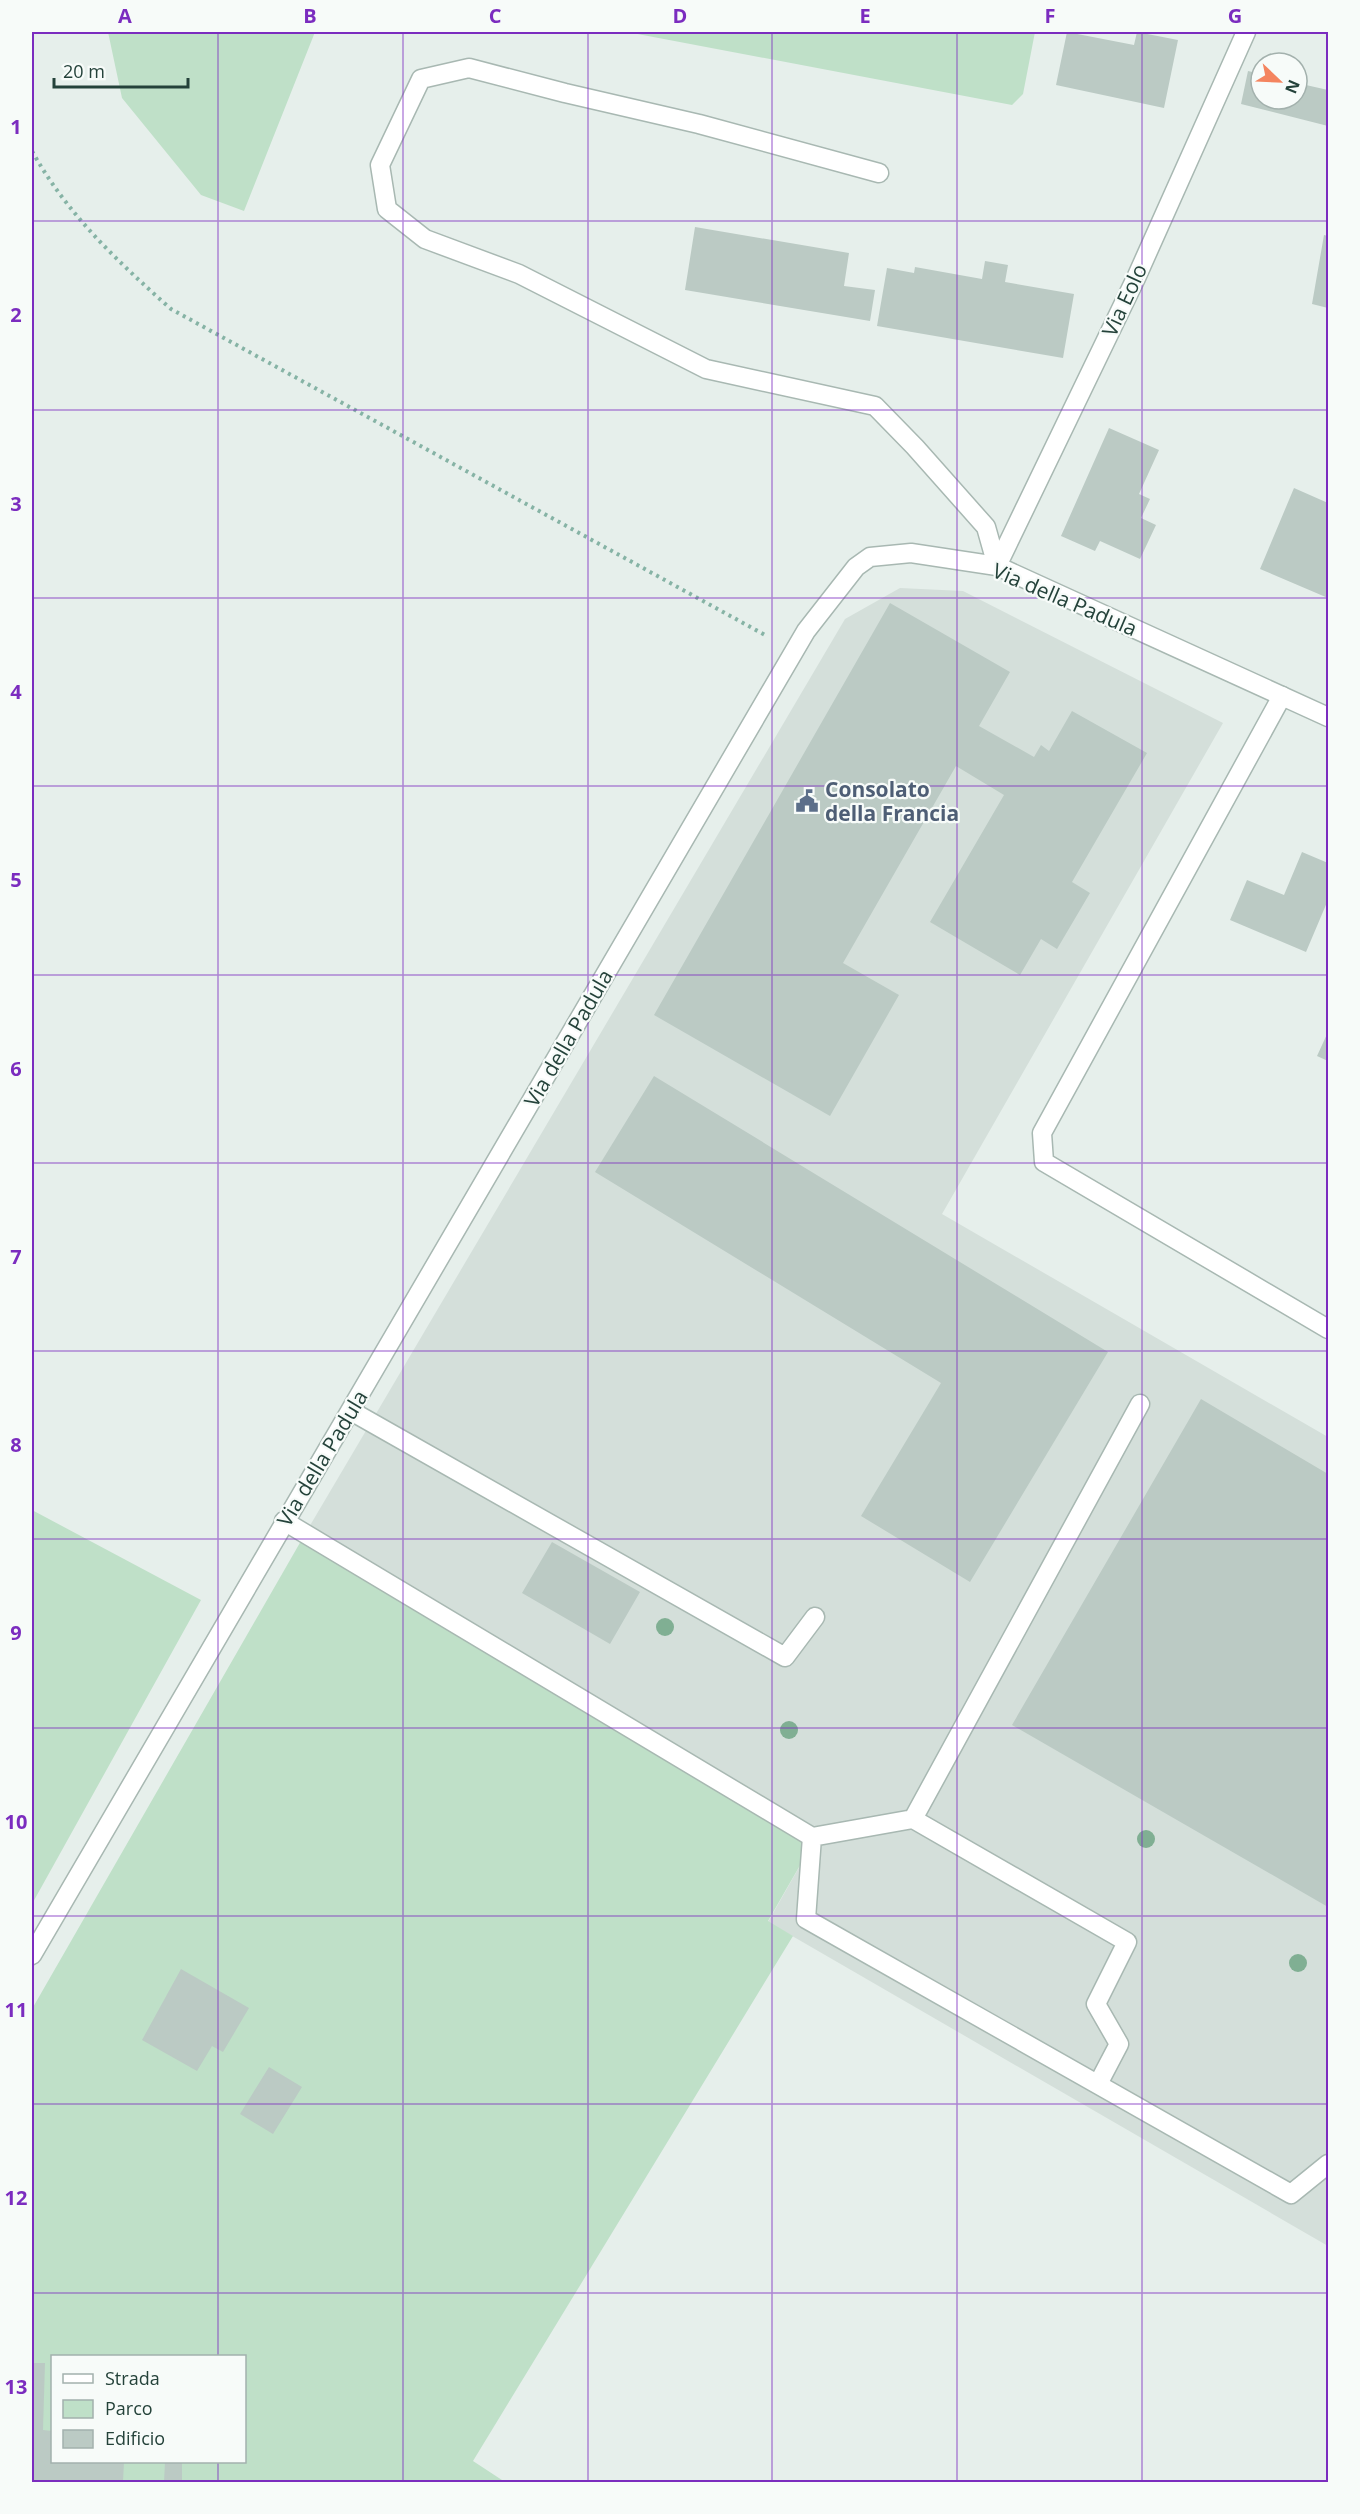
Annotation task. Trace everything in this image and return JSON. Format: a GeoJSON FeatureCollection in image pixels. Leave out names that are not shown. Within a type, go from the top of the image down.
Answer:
{"type":"FeatureCollection","features":[{"type":"Feature","properties":{"kind":"street","name":"Via Eolo"},"geometry":{"type":"LineString","coordinates":[[997,566],[1136,278],[1246,32]]}},
{"type":"Feature","properties":{"kind":"street"},"geometry":{"type":"LineString","coordinates":[[879,173],[699,124],[469,68],[421,79],[380,165],[387,209],[425,239],[519,274],[706,369],[875,406],[986,527],[997,566]]}},
{"type":"Feature","properties":{"kind":"street","name":"Via della Padula"},"geometry":{"type":"LineString","coordinates":[[32,1955],[794,651],[806,631],[856,567],[870,557],[911,553],[997,566],[1329,717]]}},
{"type":"Feature","properties":{"kind":"street"},"geometry":{"type":"LineString","coordinates":[[1282,696],[1042,1133],[1044,1162],[1329,1329]]}},
{"type":"Feature","properties":{"kind":"street"},"geometry":{"type":"LineString","coordinates":[[913,1819],[1140,1404]]}},
{"type":"Feature","properties":{"kind":"street"},"geometry":{"type":"LineString","coordinates":[[351,1411],[785,1657],[816,1617]]}},
{"type":"Feature","properties":{"kind":"street"},"geometry":{"type":"LineString","coordinates":[[284,1521],[812,1837],[913,1819],[1127,1942],[1096,2004],[1119,2044],[1098,2085]]}},
{"type":"Feature","properties":{"kind":"street"},"geometry":{"type":"LineString","coordinates":[[812,1837],[807,1919],[1291,2194],[1329,2164]]}},
{"type":"Feature","properties":{"kind":"path"},"geometry":{"type":"LineString","coordinates":[[32,151],[49,183],[113,258],[171,309],[794,651]]}},
{"type":"Feature","properties":{"kind":"shaded area"},"geometry":{"type":"Polygon","coordinates":[[[900,588],[963,591],[1223,723],[942,1214],[1328,1437],[1328,2246],[768,1922],[818,1834],[305,1534],[845,619],[900,588]]]}},
{"type":"Feature","properties":{"kind":"green space"},"geometry":{"type":"Polygon","coordinates":[[[108,32],[315,32],[244,211],[201,195],[122,98],[108,32]]]}},
{"type":"Feature","properties":{"kind":"green space"},"geometry":{"type":"Polygon","coordinates":[[[627,32],[1035,32],[1023,94],[1012,105],[627,32]]]}},
{"type":"Feature","properties":{"kind":"green space"},"geometry":{"type":"Polygon","coordinates":[[[32,1510],[201,1600],[32,1904],[32,1510]]]}},
{"type":"Feature","properties":{"kind":"green space"},"geometry":{"type":"Polygon","coordinates":[[[305,1534],[818,1834],[768,1921],[793,1936],[473,2461],[505,2482],[32,2482],[32,2009],[305,1534]]]}},
{"type":"Feature","properties":{"kind":"building"},"geometry":{"type":"Polygon","coordinates":[[[1067,32],[1134,45],[1137,32],[1178,40],[1164,108],[1056,85],[1067,32]]]}},
{"type":"Feature","properties":{"kind":"building"},"geometry":{"type":"Polygon","coordinates":[[[1248,71],[1249,106],[1241,104],[1248,71]]]}},
{"type":"Feature","properties":{"kind":"building"},"geometry":{"type":"Polygon","coordinates":[[[1309,86],[1328,90],[1328,126],[1269,111],[1309,111],[1309,86]]]}},
{"type":"Feature","properties":{"kind":"building"},"geometry":{"type":"Polygon","coordinates":[[[695,227],[849,253],[844,286],[875,290],[870,321],[685,290],[695,227]]]}},
{"type":"Feature","properties":{"kind":"building"},"geometry":{"type":"Polygon","coordinates":[[[1324,235],[1328,236],[1328,308],[1312,304],[1324,235]]]}},
{"type":"Feature","properties":{"kind":"building"},"geometry":{"type":"Polygon","coordinates":[[[985,261],[1008,265],[1005,282],[1074,294],[1063,358],[877,326],[887,268],[914,273],[915,267],[982,279],[985,261]]]}},
{"type":"Feature","properties":{"kind":"building"},"geometry":{"type":"Polygon","coordinates":[[[1109,428],[1159,450],[1139,494],[1150,499],[1141,518],[1156,525],[1140,559],[1100,541],[1095,551],[1061,536],[1109,428]]]}},
{"type":"Feature","properties":{"kind":"building"},"geometry":{"type":"Polygon","coordinates":[[[1294,488],[1328,503],[1328,598],[1260,569],[1294,488]]]}},
{"type":"Feature","properties":{"kind":"building"},"geometry":{"type":"Polygon","coordinates":[[[890,603],[1010,672],[979,726],[1034,757],[1041,745],[1049,751],[1072,711],[1147,753],[1072,882],[1090,893],[1057,949],[1041,939],[1020,975],[930,922],[1004,795],[956,766],[843,963],[899,995],[830,1116],[654,1015],[890,603]]]}},
{"type":"Feature","properties":{"kind":"building"},"geometry":{"type":"Polygon","coordinates":[[[1302,852],[1328,863],[1328,900],[1306,952],[1230,920],[1247,880],[1284,895],[1302,852]]]}},
{"type":"Feature","properties":{"kind":"building"},"geometry":{"type":"Polygon","coordinates":[[[1328,1032],[1328,1061],[1317,1056],[1328,1032]]]}},
{"type":"Feature","properties":{"kind":"building"},"geometry":{"type":"Polygon","coordinates":[[[654,1076],[1108,1352],[970,1582],[861,1516],[941,1383],[595,1172],[654,1076]]]}},
{"type":"Feature","properties":{"kind":"building"},"geometry":{"type":"Polygon","coordinates":[[[1201,1399],[1328,1474],[1328,1907],[1012,1725],[1201,1399]]]}},
{"type":"Feature","properties":{"kind":"building"},"geometry":{"type":"Polygon","coordinates":[[[552,1542],[640,1592],[610,1644],[522,1593],[552,1542]]]}},
{"type":"Feature","properties":{"kind":"building"},"geometry":{"type":"Polygon","coordinates":[[[181,1969],[249,2008],[223,2052],[212,2046],[197,2071],[142,2040],[181,1969]]]}},
{"type":"Feature","properties":{"kind":"building"},"geometry":{"type":"Polygon","coordinates":[[[269,2067],[302,2087],[273,2134],[240,2114],[269,2067]]]}},
{"type":"Feature","properties":{"kind":"building"},"geometry":{"type":"Polygon","coordinates":[[[32,2363],[45,2363],[43,2430],[51,2431],[51,2463],[124,2463],[123,2482],[32,2480],[32,2363]]]}},
{"type":"Feature","properties":{"kind":"building"},"geometry":{"type":"Polygon","coordinates":[[[165,2463],[182,2463],[182,2482],[164,2482],[165,2463]]]}},
{"type":"Feature","properties":{"kind":"place","name":"Consolato della Francia"},"geometry":{"type":"Point","coordinates":[807,801]}}]}
